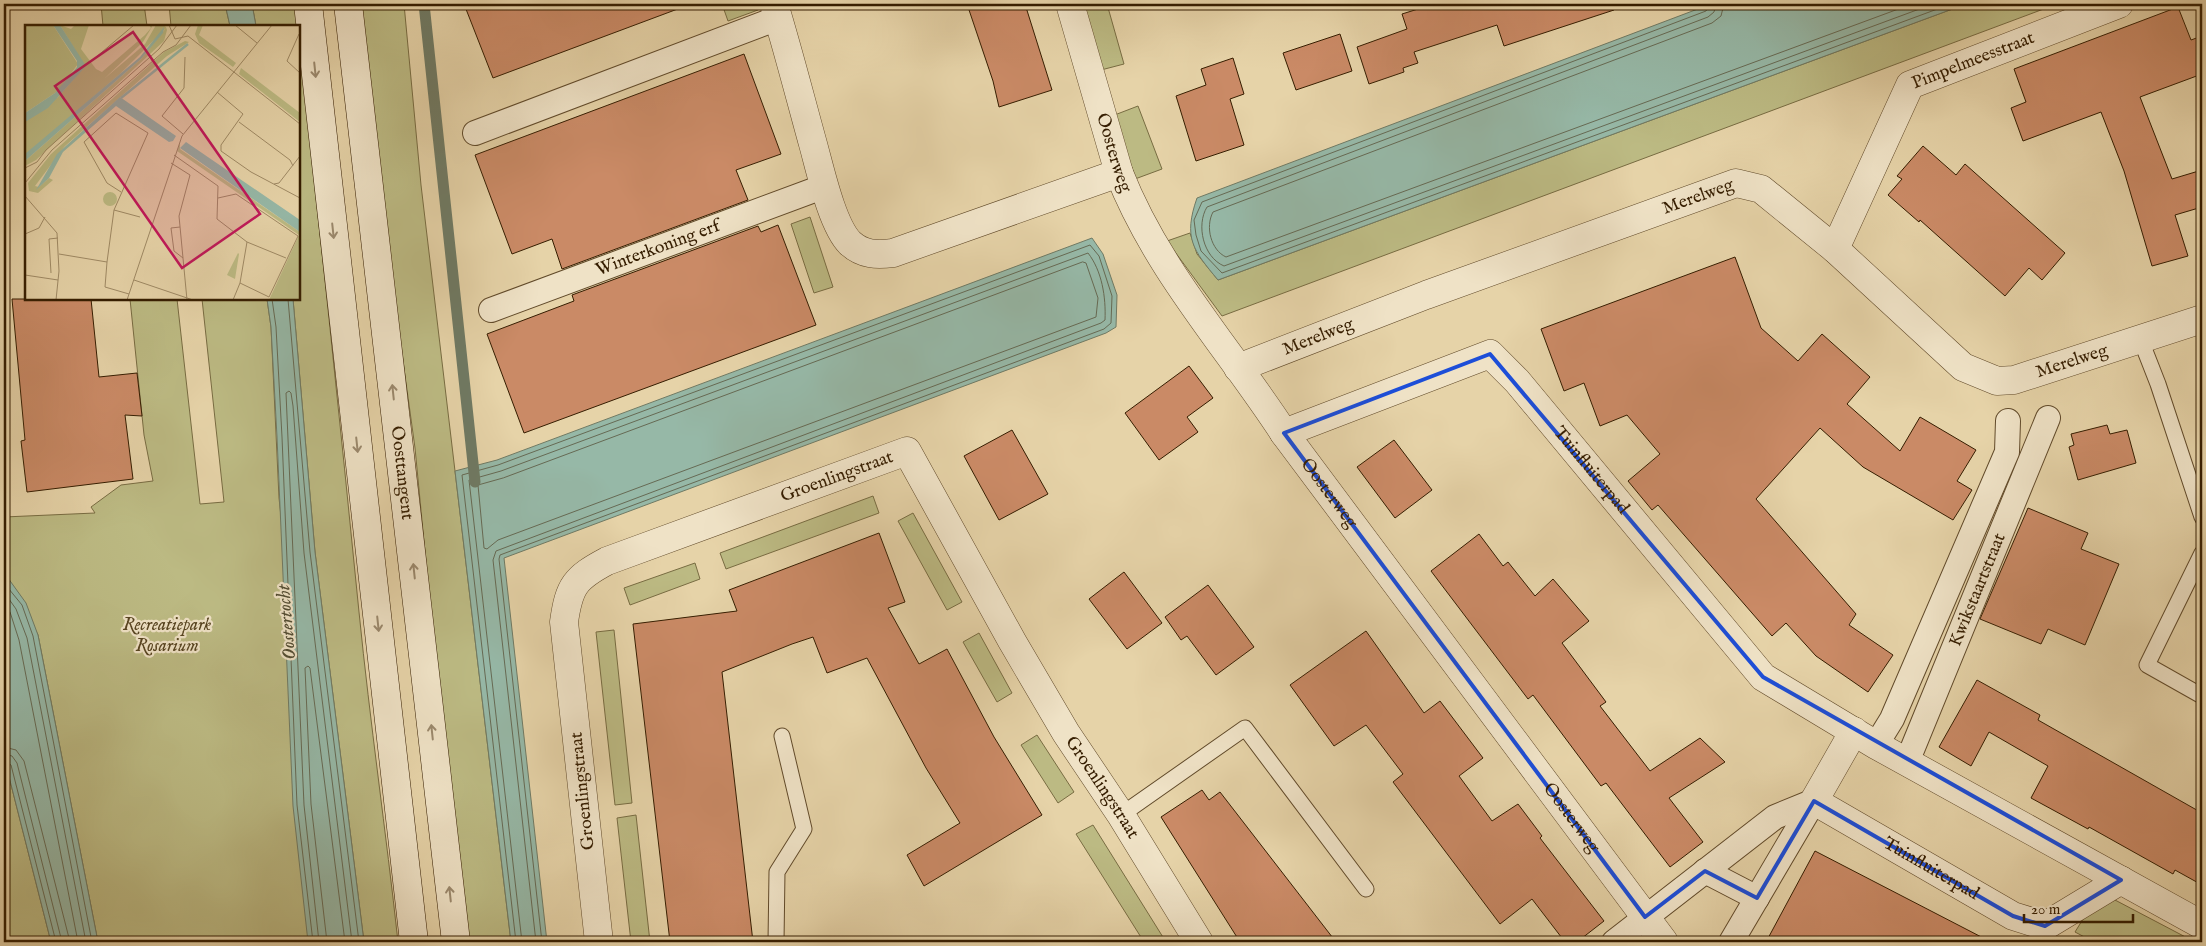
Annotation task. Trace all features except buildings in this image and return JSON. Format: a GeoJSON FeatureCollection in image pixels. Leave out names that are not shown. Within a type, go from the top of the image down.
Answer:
{"type":"FeatureCollection","features":[{"type":"Feature","properties":{"kind":"street"},"geometry":{"type":"LineString","coordinates":[[308,4],[414,942]]}},
{"type":"Feature","properties":{"kind":"street","name":"Oosttangent"},"geometry":{"type":"LineString","coordinates":[[348,4],[456,942]]}},
{"type":"Feature","properties":{"kind":"street","name":"Oosterweg"},"geometry":{"type":"LineString","coordinates":[[1070,4],[1119,173],[1128,196],[1190,302],[1259,395],[1284,433],[1664,942]]}},
{"type":"Feature","properties":{"kind":"street","name":"Pimpelmeesstraat"},"geometry":{"type":"LineString","coordinates":[[1836,249],[1910,85],[2119,4]]}},
{"type":"Feature","properties":{"kind":"street"},"geometry":{"type":"LineString","coordinates":[[475,133],[776,11],[825,186],[839,226],[850,243],[862,251],[875,255],[893,253],[1119,173]]}},
{"type":"Feature","properties":{"kind":"street","name":"Merelweg"},"geometry":{"type":"LineString","coordinates":[[1238,368],[1426,295],[1736,183],[1761,189],[1836,249],[1962,367],[1998,381],[2014,380],[2202,319]]}},
{"type":"Feature","properties":{"kind":"street","name":"Winterkoning erf"},"geometry":{"type":"LineString","coordinates":[[491,310],[825,186]]}},
{"type":"Feature","properties":{"kind":"street","name":"Tuinfluiterpad"},"geometry":{"type":"LineString","coordinates":[[1284,433],[1490,354],[1517,381],[1764,677],[1865,738],[2202,925]]}},
{"type":"Feature","properties":{"kind":"street","name":"Kwikstaartstraat"},"geometry":{"type":"LineString","coordinates":[[1908,762],[2048,418]]}},
{"type":"Feature","properties":{"kind":"street","name":"Kwikstaartstraat"},"geometry":{"type":"LineString","coordinates":[[1865,738],[1892,719],[2007,452],[2008,421]]}},
{"type":"Feature","properties":{"kind":"street","name":"Groenlingstraat"},"geometry":{"type":"LineString","coordinates":[[599,942],[564,622],[568,596],[583,574],[608,561],[907,451],[1012,641],[1066,733],[1121,815],[1199,942]]}},
{"type":"Feature","properties":{"kind":"street"},"geometry":{"type":"LineString","coordinates":[[1977,520],[2002,530]]}},
{"type":"Feature","properties":{"kind":"street"},"geometry":{"type":"LineString","coordinates":[[1954,575],[1979,586]]}},
{"type":"Feature","properties":{"kind":"street"},"geometry":{"type":"LineString","coordinates":[[1731,942],[1814,801],[1865,738]]}},
{"type":"Feature","properties":{"kind":"street"},"geometry":{"type":"LineString","coordinates":[[1614,942],[1775,817],[1814,801]]}},
{"type":"Feature","properties":{"kind":"street","name":"Tuinfluiterpad"},"geometry":{"type":"LineString","coordinates":[[1814,801],[2013,916],[2045,926],[2121,880]]}},
{"type":"Feature","properties":{"kind":"street"},"geometry":{"type":"LineString","coordinates":[[1705,871],[1757,898]]}},
{"type":"Feature","properties":{"kind":"lane"},"geometry":{"type":"LineString","coordinates":[[2140,338],[2158,384],[2202,517]]}},
{"type":"Feature","properties":{"kind":"lane"},"geometry":{"type":"LineString","coordinates":[[2202,553],[2147,665],[2202,696]]}},
{"type":"Feature","properties":{"kind":"lane"},"geometry":{"type":"LineString","coordinates":[[1121,815],[1245,728],[1366,889]]}},
{"type":"Feature","properties":{"kind":"lane"},"geometry":{"type":"LineString","coordinates":[[776,942],[777,872],[804,829],[782,736]]}},
{"type":"Feature","properties":{"kind":"highlighted area"},"geometry":{"type":"Polygon","coordinates":[[[1490,354],[1763,677],[2121,880],[2045,926],[2013,916],[1814,801],[1757,898],[1705,871],[1645,917],[1284,433],[1490,354]]]}},
{"type":"Feature","properties":{"kind":"green space"},"geometry":{"type":"Polygon","coordinates":[[[101,4],[144,4],[147,25],[103,25],[101,4]]]}},
{"type":"Feature","properties":{"kind":"green space"},"geometry":{"type":"Polygon","coordinates":[[[169,4],[225,4],[230,25],[171,25],[169,4]]]}},
{"type":"Feature","properties":{"kind":"green space"},"geometry":{"type":"Polygon","coordinates":[[[252,4],[295,4],[297,25],[256,25],[252,4]]]}},
{"type":"Feature","properties":{"kind":"green space"},"geometry":{"type":"Polygon","coordinates":[[[359,4],[404,4],[421,185],[511,942],[467,942],[440,707],[415,448],[386,237],[359,4]]]}},
{"type":"Feature","properties":{"kind":"green space"},"geometry":{"type":"Polygon","coordinates":[[[722,4],[756,4],[758,10],[728,21],[722,4]]]}},
{"type":"Feature","properties":{"kind":"green space"},"geometry":{"type":"Polygon","coordinates":[[[1082,4],[1107,4],[1124,64],[1101,70],[1082,4]]]}},
{"type":"Feature","properties":{"kind":"green space"},"geometry":{"type":"Polygon","coordinates":[[[1966,4],[2057,4],[1222,316],[1167,241],[1190,233],[1197,254],[1218,280],[1966,4]]]}},
{"type":"Feature","properties":{"kind":"green space"},"geometry":{"type":"Polygon","coordinates":[[[300,49],[363,653],[398,942],[364,942],[315,552],[293,300],[300,300],[300,49]]]}},
{"type":"Feature","properties":{"kind":"green space"},"geometry":{"type":"Polygon","coordinates":[[[1138,106],[1162,169],[1135,179],[1112,116],[1138,106]]]}},
{"type":"Feature","properties":{"kind":"green space"},"geometry":{"type":"Polygon","coordinates":[[[810,217],[833,287],[814,293],[791,224],[810,217]]]}},
{"type":"Feature","properties":{"kind":"green space","name":"Recreatiepark Rosarium"},"geometry":{"type":"Polygon","coordinates":[[[130,300],[177,300],[200,504],[224,502],[202,300],[267,300],[271,327],[279,498],[327,942],[98,942],[38,635],[8,578],[4,577],[4,517],[95,513],[91,507],[121,485],[153,481],[144,435],[130,300]]]}},
{"type":"Feature","properties":{"kind":"green space"},"geometry":{"type":"Polygon","coordinates":[[[873,496],[879,513],[726,569],[720,553],[873,496]]]}},
{"type":"Feature","properties":{"kind":"green space"},"geometry":{"type":"Polygon","coordinates":[[[913,513],[962,602],[947,610],[898,521],[913,513]]]}},
{"type":"Feature","properties":{"kind":"green space"},"geometry":{"type":"Polygon","coordinates":[[[695,563],[700,579],[630,605],[624,588],[695,563]]]}},
{"type":"Feature","properties":{"kind":"green space"},"geometry":{"type":"Polygon","coordinates":[[[614,630],[632,803],[615,805],[596,632],[614,630]]]}},
{"type":"Feature","properties":{"kind":"green space"},"geometry":{"type":"Polygon","coordinates":[[[979,633],[1012,693],[997,702],[963,642],[979,633]]]}},
{"type":"Feature","properties":{"kind":"green space"},"geometry":{"type":"Polygon","coordinates":[[[1037,735],[1074,792],[1058,803],[1021,745],[1037,735]]]}},
{"type":"Feature","properties":{"kind":"green space"},"geometry":{"type":"Polygon","coordinates":[[[4,757],[51,942],[4,942],[4,757]]]}},
{"type":"Feature","properties":{"kind":"green space"},"geometry":{"type":"Polygon","coordinates":[[[636,815],[650,942],[631,942],[617,818],[636,815]]]}},
{"type":"Feature","properties":{"kind":"green space"},"geometry":{"type":"Polygon","coordinates":[[[1093,825],[1166,942],[1144,942],[1076,834],[1093,825]]]}},
{"type":"Feature","properties":{"kind":"green space"},"geometry":{"type":"Polygon","coordinates":[[[2115,900],[2195,942],[2094,942],[2075,932],[2088,911],[2115,900]]]}},
{"type":"Feature","properties":{"kind":"water"},"geometry":{"type":"Polygon","coordinates":[[[225,4],[252,4],[256,25],[230,25],[225,4]]]}},
{"type":"Feature","properties":{"kind":"water"},"geometry":{"type":"Polygon","coordinates":[[[1711,4],[1966,4],[1218,280],[1202,260],[1193,243],[1191,223],[1197,198],[1711,4]]]}},
{"type":"Feature","properties":{"kind":"water"},"geometry":{"type":"Polygon","coordinates":[[[1092,238],[1103,254],[1117,295],[1116,327],[1106,333],[504,558],[547,942],[511,942],[455,471],[497,460],[1092,238]]]}},
{"type":"Feature","properties":{"kind":"water","name":"Oostertocht"},"geometry":{"type":"Polygon","coordinates":[[[267,300],[293,300],[315,552],[364,942],[308,942],[293,806],[271,327],[267,300]]]}},
{"type":"Feature","properties":{"kind":"water"},"geometry":{"type":"Polygon","coordinates":[[[4,577],[8,578],[26,603],[38,635],[98,942],[51,942],[4,757],[4,577]]]}},
{"type":"Feature","properties":{"kind":"waterway"},"geometry":{"type":"LineString","coordinates":[[424,4],[475,482]]}}]}
